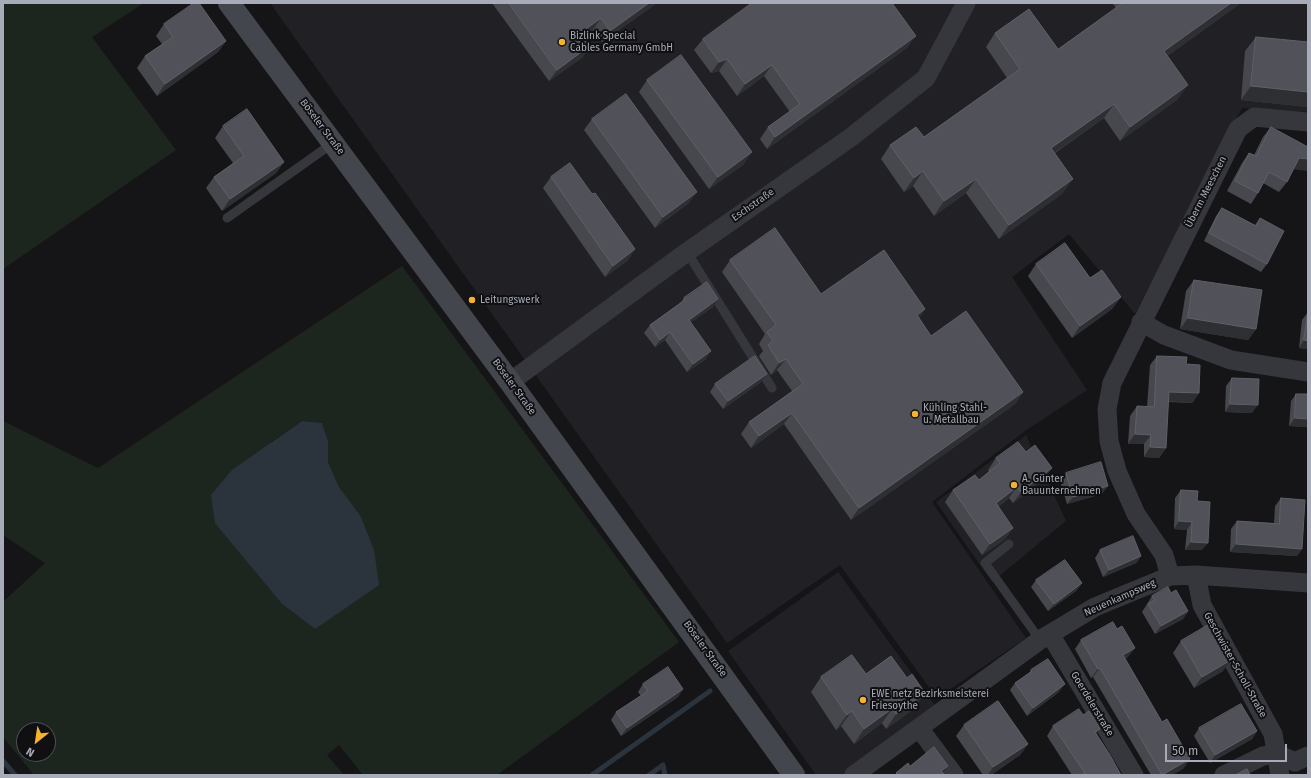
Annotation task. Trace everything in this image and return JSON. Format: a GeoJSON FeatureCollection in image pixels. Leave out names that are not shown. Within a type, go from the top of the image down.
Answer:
{"type":"FeatureCollection","features":[{"type":"Feature","properties":{"kind":"main road","name":"Böseler Straße"},"geometry":{"type":"LineString","coordinates":[[230,3],[510,382],[794,775]]}},
{"type":"Feature","properties":{"kind":"street","name":"Eschstraße"},"geometry":{"type":"LineString","coordinates":[[510,382],[687,252],[850,138],[926,78],[966,3]]}},
{"type":"Feature","properties":{"kind":"street","name":"Überm Meeschen"},"geometry":{"type":"LineString","coordinates":[[1170,576],[1164,555],[1136,514],[1117,471],[1109,441],[1106,408],[1112,382],[1238,129],[1254,117],[1308,122]]}},
{"type":"Feature","properties":{"kind":"street"},"geometry":{"type":"LineString","coordinates":[[1141,322],[1164,335],[1231,360],[1308,372]]}},
{"type":"Feature","properties":{"kind":"street","name":"Neuenkampsweg"},"geometry":{"type":"LineString","coordinates":[[854,775],[1045,637],[1095,607],[1170,576],[1196,575],[1308,583]]}},
{"type":"Feature","properties":{"kind":"street","name":"Geschwister-Scholl-Straße"},"geometry":{"type":"LineString","coordinates":[[1196,575],[1202,605],[1273,734],[1280,775]]}},
{"type":"Feature","properties":{"kind":"street","name":"Goerdelerstraße"},"geometry":{"type":"LineString","coordinates":[[1045,637],[1134,775]]}},
{"type":"Feature","properties":{"kind":"street"},"geometry":{"type":"LineString","coordinates":[[919,728],[954,775]]}},
{"type":"Feature","properties":{"kind":"street"},"geometry":{"type":"LineString","coordinates":[[1224,775],[1263,756],[1277,754],[1295,762],[1308,756]]}},
{"type":"Feature","properties":{"kind":"lane"},"geometry":{"type":"LineString","coordinates":[[227,218],[333,143]]}},
{"type":"Feature","properties":{"kind":"lane"},"geometry":{"type":"LineString","coordinates":[[687,252],[772,388]]}},
{"type":"Feature","properties":{"kind":"lane"},"geometry":{"type":"LineString","coordinates":[[1009,544],[985,563],[1045,637]]}},
{"type":"Feature","properties":{"kind":"shaded area"},"geometry":{"type":"Polygon","coordinates":[[[3,3],[144,3],[92,37],[176,150],[3,269],[3,3]]]}},
{"type":"Feature","properties":{"kind":"shaded area"},"geometry":{"type":"Polygon","coordinates":[[[270,3],[1308,3],[1308,112],[1242,108],[1135,314],[1069,234],[1012,277],[1087,390],[1025,431],[932,502],[1026,638],[937,698],[840,565],[727,643],[270,3]]]}},
{"type":"Feature","properties":{"kind":"shaded area"},"geometry":{"type":"Polygon","coordinates":[[[402,266],[679,642],[497,775],[363,775],[339,745],[327,755],[344,775],[34,775],[23,762],[56,762],[56,722],[16,722],[16,753],[3,737],[3,602],[45,563],[3,535],[3,421],[98,468],[402,266]],[[302,421],[271,442],[251,566],[282,604],[315,629],[360,515],[339,487],[328,462],[328,441],[322,423],[302,421]]]}},
{"type":"Feature","properties":{"kind":"shaded area"},"geometry":{"type":"Polygon","coordinates":[[[302,421],[322,423],[328,441],[328,462],[339,487],[360,515],[374,550],[379,585],[315,629],[282,604],[215,523],[211,495],[232,470],[302,421]]]}},
{"type":"Feature","properties":{"kind":"shaded area"},"geometry":{"type":"Polygon","coordinates":[[[1026,435],[1066,521],[992,582],[936,502],[1026,435]]]}},
{"type":"Feature","properties":{"kind":"shaded area"},"geometry":{"type":"Polygon","coordinates":[[[838,572],[937,708],[844,775],[816,775],[728,651],[838,572]]]}},
{"type":"Feature","properties":{"kind":"building"},"geometry":{"type":"Polygon","coordinates":[[[194,3],[199,3],[226,41],[165,84],[145,56],[173,37],[164,24],[194,3]]]}},
{"type":"Feature","properties":{"kind":"building","name":"Bizlink Special Cables Germany GmbH"},"geometry":{"type":"Polygon","coordinates":[[[509,3],[649,3],[610,31],[601,18],[582,32],[591,45],[557,70],[509,3]]]}},
{"type":"Feature","properties":{"kind":"building"},"geometry":{"type":"Polygon","coordinates":[[[752,3],[892,3],[916,36],[775,137],[768,127],[800,104],[772,65],[745,84],[727,59],[719,62],[703,39],[752,3]]]}},
{"type":"Feature","properties":{"kind":"building"},"geometry":{"type":"Polygon","coordinates":[[[1123,3],[1231,3],[1164,51],[1188,85],[1130,127],[1114,104],[1051,148],[1073,179],[1009,225],[976,179],[944,201],[923,171],[914,178],[890,145],[916,127],[924,137],[1020,69],[995,33],[1029,9],[1058,49],[1123,3]]]}},
{"type":"Feature","properties":{"kind":"building"},"geometry":{"type":"Polygon","coordinates":[[[1256,37],[1308,42],[1308,92],[1251,86],[1256,37]]]}},
{"type":"Feature","properties":{"kind":"building"},"geometry":{"type":"Polygon","coordinates":[[[681,55],[752,152],[718,177],[647,80],[681,55]]]}},
{"type":"Feature","properties":{"kind":"building"},"geometry":{"type":"Polygon","coordinates":[[[626,94],[697,192],[663,217],[592,119],[626,94]]]}},
{"type":"Feature","properties":{"kind":"building"},"geometry":{"type":"Polygon","coordinates":[[[247,109],[284,162],[230,199],[214,177],[244,156],[223,126],[247,109]]]}},
{"type":"Feature","properties":{"kind":"building"},"geometry":{"type":"Polygon","coordinates":[[[1271,127],[1308,147],[1308,159],[1299,158],[1287,182],[1269,172],[1258,193],[1235,181],[1249,153],[1256,156],[1271,127]]]}},
{"type":"Feature","properties":{"kind":"building"},"geometry":{"type":"Polygon","coordinates":[[[570,163],[592,194],[595,193],[635,249],[613,266],[551,177],[570,163]]]}},
{"type":"Feature","properties":{"kind":"building"},"geometry":{"type":"Polygon","coordinates":[[[1222,208],[1256,226],[1260,218],[1284,231],[1267,264],[1209,233],[1222,208]]]}},
{"type":"Feature","properties":{"kind":"building"},"geometry":{"type":"Polygon","coordinates":[[[775,228],[821,294],[884,250],[925,309],[917,315],[931,336],[966,311],[1023,392],[859,508],[792,413],[759,436],[749,422],[803,384],[786,359],[779,363],[768,345],[773,341],[767,332],[776,325],[730,260],[775,228]]]}},
{"type":"Feature","properties":{"kind":"building"},"geometry":{"type":"Polygon","coordinates":[[[1065,243],[1090,278],[1102,270],[1121,297],[1080,326],[1036,264],[1065,243]]]}},
{"type":"Feature","properties":{"kind":"building"},"geometry":{"type":"Polygon","coordinates":[[[1194,280],[1262,290],[1256,329],[1188,318],[1194,280]]]}},
{"type":"Feature","properties":{"kind":"building"},"geometry":{"type":"Polygon","coordinates":[[[707,282],[718,299],[689,320],[711,351],[693,364],[670,332],[660,340],[650,325],[707,282]]]}},
{"type":"Feature","properties":{"kind":"building"},"geometry":{"type":"Polygon","coordinates":[[[1308,312],[1308,341],[1304,340],[1308,312]]]}},
{"type":"Feature","properties":{"kind":"building"},"geometry":{"type":"Polygon","coordinates":[[[755,356],[767,374],[728,401],[715,384],[755,356]]]}},
{"type":"Feature","properties":{"kind":"building"},"geometry":{"type":"Polygon","coordinates":[[[1157,356],[1187,357],[1186,364],[1200,365],[1199,393],[1169,392],[1166,448],[1150,447],[1151,435],[1135,434],[1137,406],[1154,407],[1157,356]]]}},
{"type":"Feature","properties":{"kind":"building"},"geometry":{"type":"Polygon","coordinates":[[[1232,378],[1259,379],[1258,405],[1230,404],[1232,378]]]}},
{"type":"Feature","properties":{"kind":"building"},"geometry":{"type":"Polygon","coordinates":[[[1296,394],[1308,394],[1308,419],[1295,418],[1296,394]]]}},
{"type":"Feature","properties":{"kind":"building"},"geometry":{"type":"Polygon","coordinates":[[[1018,442],[1026,452],[1035,445],[1052,468],[1021,492],[1017,487],[996,503],[1013,528],[990,544],[953,490],[975,475],[979,480],[1000,463],[996,458],[1018,442]]]}},
{"type":"Feature","properties":{"kind":"building"},"geometry":{"type":"Polygon","coordinates":[[[1101,462],[1108,486],[1073,497],[1066,473],[1101,462]]]}},
{"type":"Feature","properties":{"kind":"building"},"geometry":{"type":"Polygon","coordinates":[[[1181,490],[1198,491],[1197,501],[1210,502],[1208,543],[1191,542],[1192,522],[1179,521],[1181,490]]]}},
{"type":"Feature","properties":{"kind":"building"},"geometry":{"type":"Polygon","coordinates":[[[1281,498],[1305,500],[1302,549],[1236,544],[1237,521],[1279,524],[1281,498]]]}},
{"type":"Feature","properties":{"kind":"building"},"geometry":{"type":"Polygon","coordinates":[[[1133,536],[1141,556],[1109,570],[1100,550],[1133,536]]]}},
{"type":"Feature","properties":{"kind":"building"},"geometry":{"type":"Polygon","coordinates":[[[1065,560],[1082,583],[1054,604],[1036,580],[1065,560]]]}},
{"type":"Feature","properties":{"kind":"building"},"geometry":{"type":"Polygon","coordinates":[[[1168,587],[1171,593],[1176,590],[1188,611],[1161,626],[1148,604],[1155,600],[1152,596],[1168,587]]]}},
{"type":"Feature","properties":{"kind":"building"},"geometry":{"type":"Polygon","coordinates":[[[1113,622],[1117,629],[1122,626],[1135,648],[1123,655],[1162,722],[1167,719],[1190,759],[1162,775],[1100,668],[1098,669],[1081,640],[1113,622]]]}},
{"type":"Feature","properties":{"kind":"building"},"geometry":{"type":"Polygon","coordinates":[[[1210,624],[1231,660],[1202,677],[1181,641],[1210,624]]]}},
{"type":"Feature","properties":{"kind":"building","name":"EWE netz Bezirksmeisterei Friesoythe"},"geometry":{"type":"Polygon","coordinates":[[[852,655],[866,674],[891,656],[907,678],[912,674],[925,693],[896,714],[893,708],[864,729],[852,711],[847,715],[821,677],[852,655]]]}},
{"type":"Feature","properties":{"kind":"building"},"geometry":{"type":"Polygon","coordinates":[[[1048,659],[1065,684],[1033,708],[1015,683],[1048,659]]]}},
{"type":"Feature","properties":{"kind":"building"},"geometry":{"type":"Polygon","coordinates":[[[668,667],[683,689],[627,728],[616,712],[648,691],[643,684],[668,667]]]}},
{"type":"Feature","properties":{"kind":"building"},"geometry":{"type":"Polygon","coordinates":[[[998,701],[1028,744],[993,767],[964,725],[998,701]]]}},
{"type":"Feature","properties":{"kind":"building"},"geometry":{"type":"Polygon","coordinates":[[[1241,704],[1257,731],[1215,755],[1199,728],[1241,704]]]}},
{"type":"Feature","properties":{"kind":"building"},"geometry":{"type":"Polygon","coordinates":[[[1079,709],[1083,715],[1089,711],[1100,729],[1095,732],[1121,775],[1081,775],[1085,773],[1053,726],[1079,709]]]}},
{"type":"Feature","properties":{"kind":"building"},"geometry":{"type":"Polygon","coordinates":[[[934,747],[948,766],[941,771],[945,775],[898,775],[896,773],[908,763],[910,766],[934,747]]]}},
{"type":"Feature","properties":{"kind":"building"},"geometry":{"type":"Polygon","coordinates":[[[1247,769],[1250,775],[1236,775],[1247,769]]]}},
{"type":"Feature","properties":{"kind":"waterway"},"geometry":{"type":"LineString","coordinates":[[592,775],[710,691]]}},
{"type":"Feature","properties":{"kind":"waterway"},"geometry":{"type":"LineString","coordinates":[[3,761],[15,775]]}},
{"type":"Feature","properties":{"kind":"waterway"},"geometry":{"type":"LineString","coordinates":[[649,775],[663,765],[665,775]]}},
{"type":"Feature","properties":{"kind":"place","name":"Bizlink Special Cables Germany GmbH"},"geometry":{"type":"Point","coordinates":[562,42]}},
{"type":"Feature","properties":{"kind":"place","name":"Leitungswerk"},"geometry":{"type":"Point","coordinates":[472,300]}},
{"type":"Feature","properties":{"kind":"place","name":"Kühling Stahl- u. Metallbau"},"geometry":{"type":"Point","coordinates":[915,414]}},
{"type":"Feature","properties":{"kind":"place","name":"A. Günter Bauunternehmen"},"geometry":{"type":"Point","coordinates":[1014,485]}},
{"type":"Feature","properties":{"kind":"place","name":"EWE netz Bezirksmeisterei Friesoythe"},"geometry":{"type":"Point","coordinates":[863,700]}}]}
